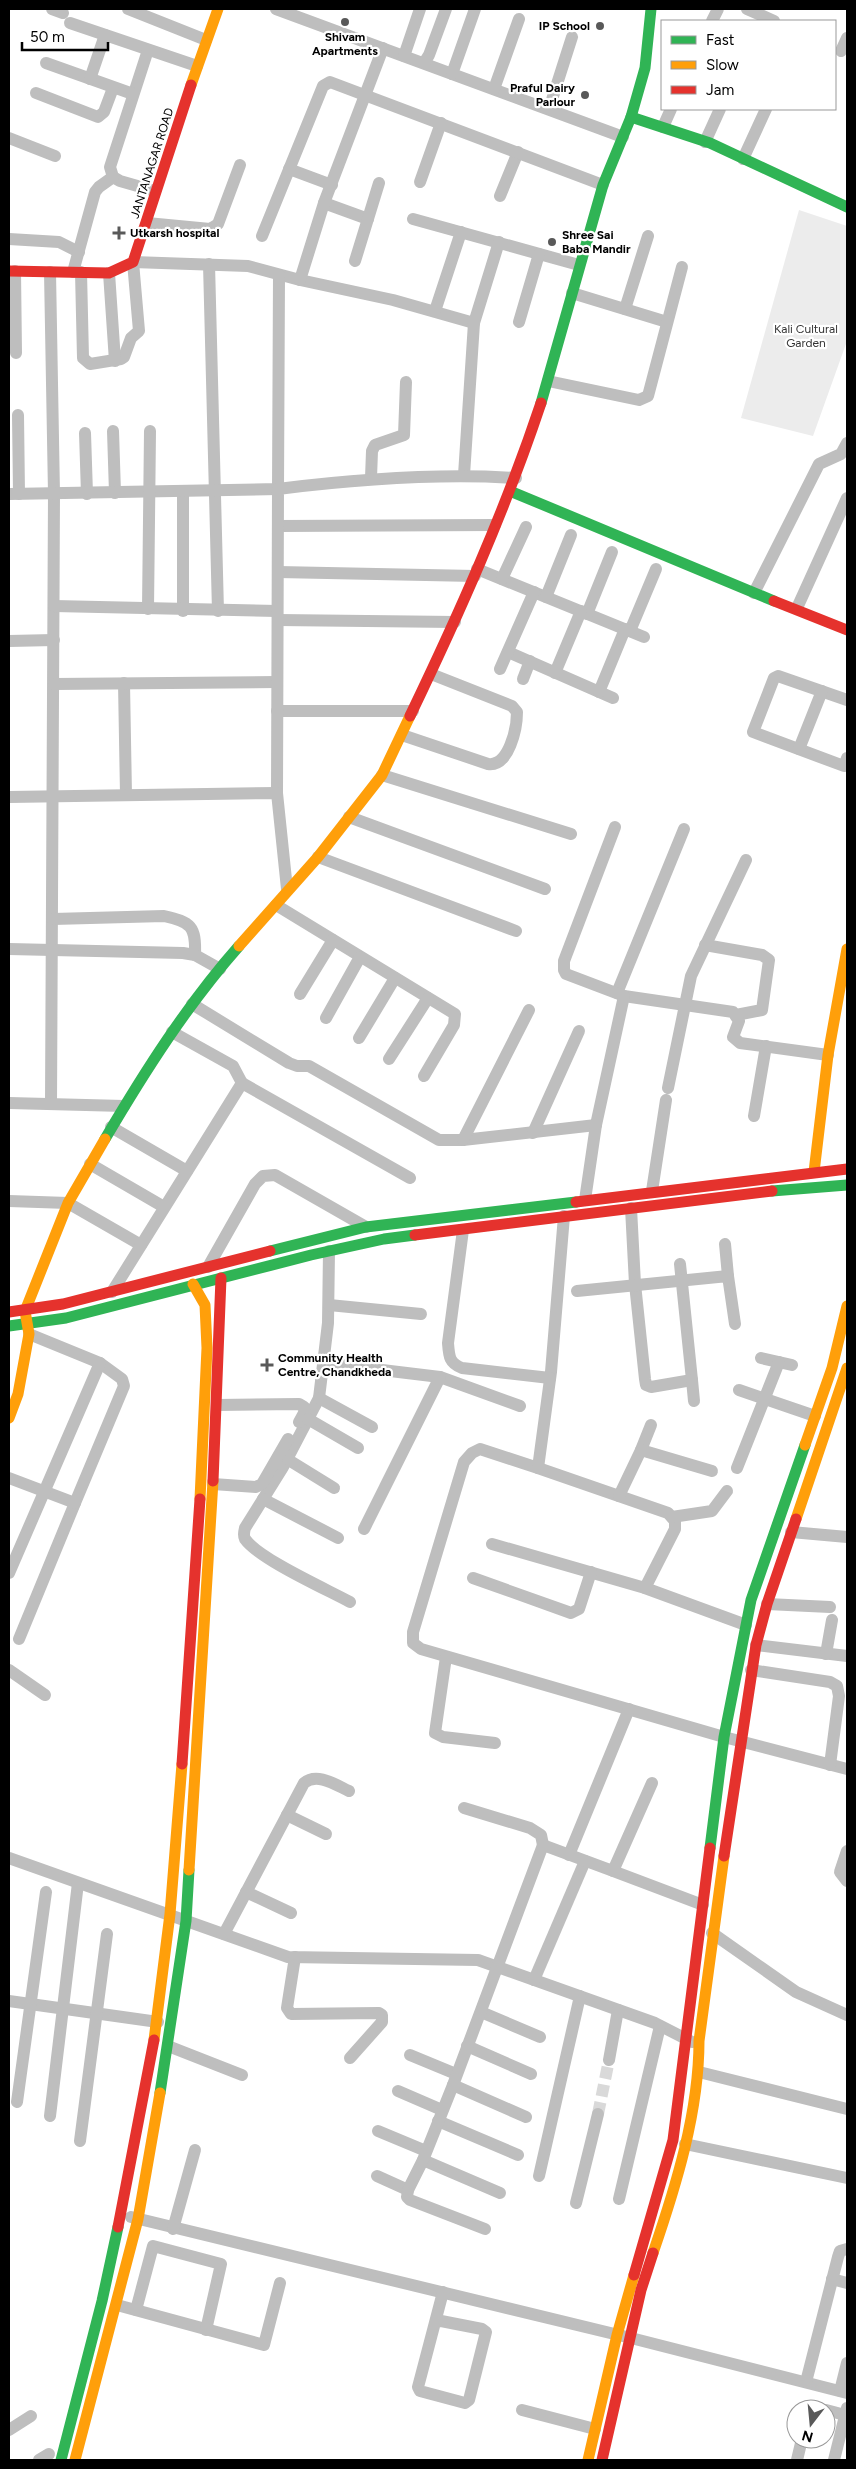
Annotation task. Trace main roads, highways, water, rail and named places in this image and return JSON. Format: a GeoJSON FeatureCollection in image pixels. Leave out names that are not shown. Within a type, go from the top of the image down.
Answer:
{"type":"FeatureCollection","features":[{"type":"Feature","properties":{"kind":"tunnel"},"geometry":{"type":"LineString","coordinates":[[598,2114],[609,2060]]}},
{"type":"Feature","properties":{"kind":"place","name":"Shivam Apartments"},"geometry":{"type":"Point","coordinates":[345,22]}},
{"type":"Feature","properties":{"kind":"place","name":"IP School"},"geometry":{"type":"Point","coordinates":[600,26]}},
{"type":"Feature","properties":{"kind":"place","name":"Praful Dairy Parlour"},"geometry":{"type":"Point","coordinates":[585,95]}},
{"type":"Feature","properties":{"kind":"place","name":"Utkarsh hospital"},"geometry":{"type":"Point","coordinates":[119,233]}},
{"type":"Feature","properties":{"kind":"place","name":"Shree Sai Baba Mandir"},"geometry":{"type":"Point","coordinates":[552,242]}},
{"type":"Feature","properties":{"kind":"place","name":"Community Health Centre, Chandkheda"},"geometry":{"type":"Point","coordinates":[267,1365]}},
{"type":"Feature","properties":{"kind":"park label","name":"Kali Cultural Garden"},"geometry":{"type":"Point","coordinates":[806,336]}}]}
